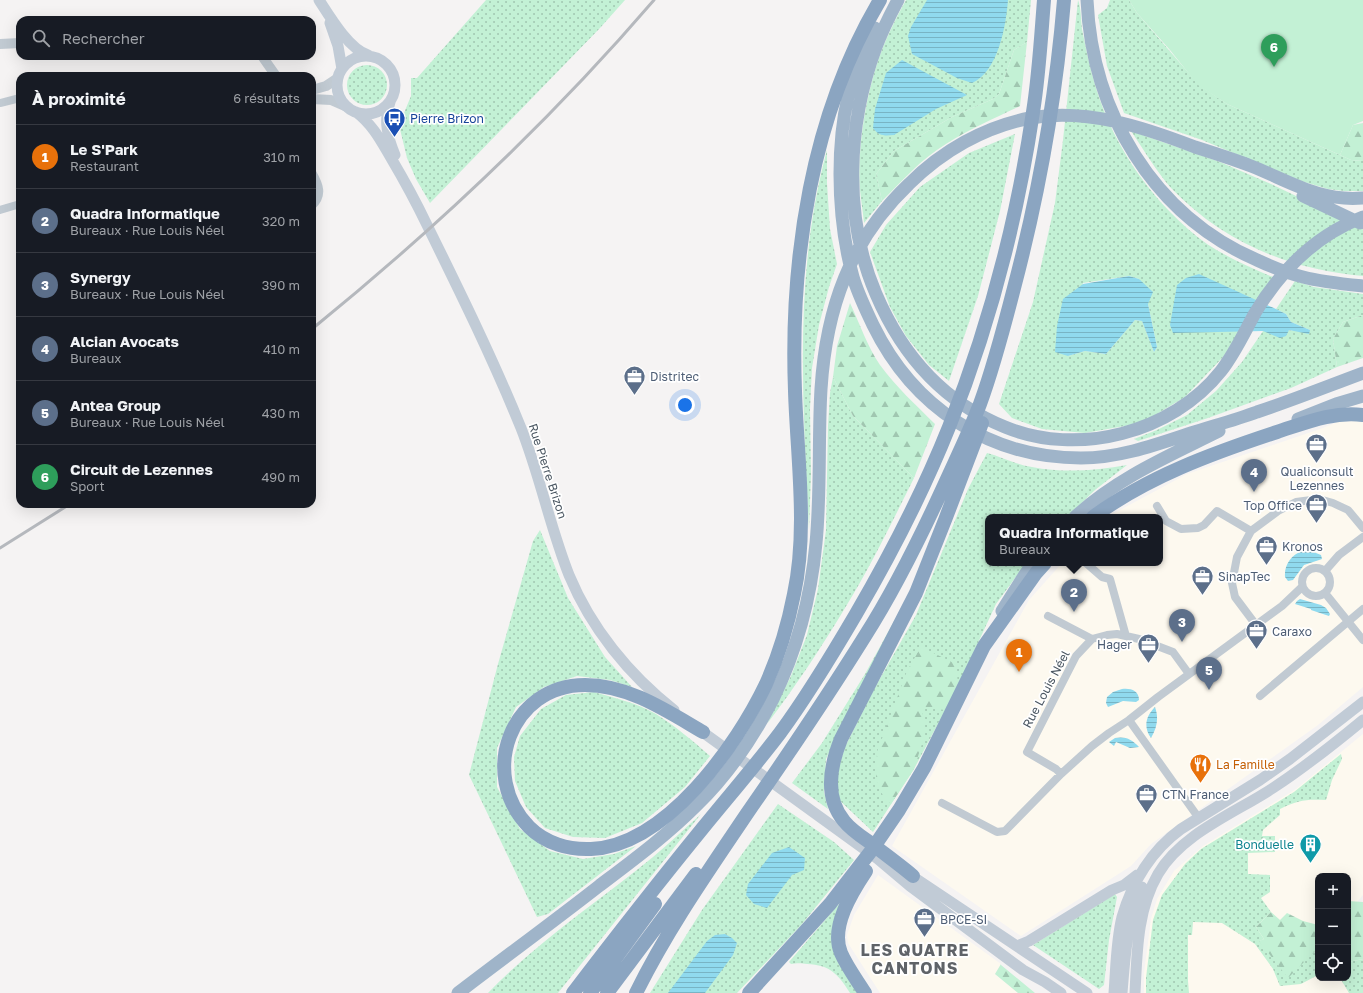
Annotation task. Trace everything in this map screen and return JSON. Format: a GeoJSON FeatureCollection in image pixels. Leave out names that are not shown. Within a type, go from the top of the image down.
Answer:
{"type":"FeatureCollection","features":[{"type":"Feature","properties":{"kind":"highway"},"geometry":{"type":"LineString","coordinates":[[703,732],[659,706],[636,695],[623,691],[607,687],[584,685],[559,689],[537,700],[521,714],[509,735],[504,754],[506,790],[518,813],[527,824],[537,834],[547,840],[573,849],[586,850],[600,849],[626,841],[653,826],[664,817],[709,773],[737,736],[766,684],[788,620],[796,587],[799,562],[800,511],[794,372],[794,315],[798,261],[807,203],[825,128],[844,75],[854,50],[880,0]]}},
{"type":"Feature","properties":{"kind":"highway"},"geometry":{"type":"LineString","coordinates":[[890,0],[865,49],[854,76],[848,97],[843,124],[840,157],[842,220],[854,279],[867,313],[879,337],[894,361],[910,382],[928,400],[949,417],[985,438],[1003,445],[1029,452],[1049,456],[1083,458],[1105,456],[1130,452],[1155,445],[1256,413],[1363,373]]}},
{"type":"Feature","properties":{"kind":"highway"},"geometry":{"type":"LineString","coordinates":[[898,0],[876,46],[860,101],[854,148],[853,174],[855,222],[861,251],[867,272],[881,307],[892,328],[908,352],[934,382],[954,400],[967,409],[992,422],[1038,436],[1073,439],[1105,437],[1138,428],[1171,414],[1196,396],[1216,377],[1231,357],[1263,301],[1293,263],[1305,251],[1329,233],[1363,217]]}},
{"type":"Feature","properties":{"kind":"highway"},"geometry":{"type":"LineString","coordinates":[[573,993],[780,732],[829,660],[888,557],[919,496],[962,393],[991,304],[1009,234],[1020,185],[1034,108],[1044,0]]}},
{"type":"Feature","properties":{"kind":"highway"},"geometry":{"type":"LineString","coordinates":[[636,993],[658,951],[698,885],[867,634],[918,542],[971,427],[997,350],[1028,234],[1038,190],[1050,122],[1064,0]]}},
{"type":"Feature","properties":{"kind":"highway"},"geometry":{"type":"LineString","coordinates":[[1087,0],[1090,33],[1096,60],[1106,96],[1116,122],[1140,163],[1165,195],[1202,229],[1243,254],[1303,277],[1363,286]]}},
{"type":"Feature","properties":{"kind":"highway"},"geometry":{"type":"LineString","coordinates":[[458,993],[554,922],[681,821],[699,804],[729,768],[758,725],[777,690],[792,654],[803,621],[812,575],[818,523],[821,389],[824,358],[832,317],[839,293],[853,258],[872,226],[891,201],[928,167],[955,147],[995,128],[1027,119],[1065,115],[1109,120],[1145,128],[1252,166],[1316,193],[1340,198],[1363,198]]}},
{"type":"Feature","properties":{"kind":"highway"},"geometry":{"type":"LineString","coordinates":[[1214,153],[1363,225]]}},
{"type":"Feature","properties":{"kind":"highway"},"geometry":{"type":"LineString","coordinates":[[913,876],[897,869],[850,833],[832,797],[831,778],[835,756],[846,730],[918,588],[980,428],[1001,366],[1024,283],[1038,210],[1038,190]]}},
{"type":"Feature","properties":{"kind":"highway"},"geometry":{"type":"LineString","coordinates":[[1097,514],[1119,499],[1152,481],[1322,410],[1363,396]]}},
{"type":"Feature","properties":{"kind":"highway"},"geometry":{"type":"LineString","coordinates":[[1079,514],[1108,490],[1127,478],[1256,413]]}},
{"type":"Feature","properties":{"kind":"highway"},"geometry":{"type":"LineString","coordinates":[[1249,441],[1331,416],[1344,414],[1363,415]]}},
{"type":"Feature","properties":{"kind":"highway"},"geometry":{"type":"LineString","coordinates":[[865,993],[841,953],[838,942],[840,925],[849,901],[860,881],[913,799],[935,747],[984,646],[1012,594],[1031,566]]}},
{"type":"Feature","properties":{"kind":"highway"},"geometry":{"type":"LineString","coordinates":[[984,646],[1042,566]]}},
{"type":"Feature","properties":{"kind":"highway"},"geometry":{"type":"LineString","coordinates":[[607,993],[815,713]]}},
{"type":"Feature","properties":{"kind":"highway"},"geometry":{"type":"LineString","coordinates":[[590,993],[772,747],[780,732]]}},
{"type":"Feature","properties":{"kind":"highway"},"geometry":{"type":"LineString","coordinates":[[749,993],[830,904],[862,864],[899,810],[935,747]]}},
{"type":"Feature","properties":{"kind":"highway"},"geometry":{"type":"LineString","coordinates":[[473,993],[554,922]]}},
{"type":"Feature","properties":{"kind":"main road"},"geometry":{"type":"LineString","coordinates":[[321,3],[354,47],[364,54],[382,60],[392,72],[395,80],[395,88],[391,99],[384,108],[378,112],[367,114],[351,110],[341,100],[338,92],[340,73],[338,46],[321,3]]}},
{"type":"Feature","properties":{"kind":"main road"},"geometry":{"type":"LineString","coordinates":[[340,73],[349,61],[356,57],[371,56]]}},
{"type":"Feature","properties":{"kind":"main road","name":"Rue Pierre Brizon"},"geometry":{"type":"LineString","coordinates":[[391,99],[387,113],[386,127],[391,145],[408,187],[506,390],[523,434],[561,553],[574,586],[586,610],[606,640],[632,671],[661,700],[802,804],[850,833],[878,858],[897,869],[963,926],[1023,970]]}},
{"type":"Feature","properties":{"kind":"main road","name":"Rue Pierre Brizon"},"geometry":{"type":"LineString","coordinates":[[351,110],[365,119],[373,128],[408,187]]}},
{"type":"Feature","properties":{"kind":"main road"},"geometry":{"type":"LineString","coordinates":[[1017,946],[1029,941],[1112,890],[1130,882],[1143,869],[1162,844],[1181,829],[1290,759],[1363,702]]}},
{"type":"Feature","properties":{"kind":"main road"},"geometry":{"type":"LineString","coordinates":[[1135,993],[1138,943],[1143,912],[1154,882],[1168,860],[1185,843],[1198,833],[1279,784],[1327,749],[1363,720]]}},
{"type":"Feature","properties":{"kind":"main road"},"geometry":{"type":"LineString","coordinates":[[1122,993],[1128,932],[1134,906],[1151,867],[1168,841],[1181,829]]}},
{"type":"Feature","properties":{"kind":"main road"},"geometry":{"type":"LineString","coordinates":[[1114,993],[1122,918],[1133,887],[1143,869]]}},
{"type":"Feature","properties":{"kind":"main road"},"geometry":{"type":"LineString","coordinates":[[913,876],[1087,993]]}},
{"type":"Feature","properties":{"kind":"main road"},"geometry":{"type":"LineString","coordinates":[[1023,970],[1047,993]]}},
{"type":"Feature","properties":{"kind":"main road"},"geometry":{"type":"LineString","coordinates":[[1023,970],[1061,993]]}},
{"type":"Feature","properties":{"kind":"street"},"geometry":{"type":"LineString","coordinates":[[0,44],[16,42]]}},
{"type":"Feature","properties":{"kind":"street"},"geometry":{"type":"LineString","coordinates":[[265,60],[273,72]]}},
{"type":"Feature","properties":{"kind":"street"},"geometry":{"type":"LineString","coordinates":[[316,89],[326,86],[340,73]]}},
{"type":"Feature","properties":{"kind":"street"},"geometry":{"type":"LineString","coordinates":[[0,103],[16,99]]}},
{"type":"Feature","properties":{"kind":"street"},"geometry":{"type":"LineString","coordinates":[[316,99],[330,100],[351,110]]}},
{"type":"Feature","properties":{"kind":"street"},"geometry":{"type":"LineString","coordinates":[[316,178],[320,191],[316,201]]}},
{"type":"Feature","properties":{"kind":"street"},"geometry":{"type":"LineString","coordinates":[[0,210],[16,205]]}},
{"type":"Feature","properties":{"kind":"street"},"geometry":{"type":"LineString","coordinates":[[1256,625],[1235,597],[1232,583],[1237,557],[1251,531],[1278,511],[1296,502],[1319,499],[1333,503],[1348,510],[1363,528]]}},
{"type":"Feature","properties":{"kind":"street"},"geometry":{"type":"LineString","coordinates":[[1157,506],[1162,514]]}},
{"type":"Feature","properties":{"kind":"street"},"geometry":{"type":"LineString","coordinates":[[1163,516],[1166,521],[1182,528],[1198,528],[1217,511],[1251,531]]}},
{"type":"Feature","properties":{"kind":"street"},"geometry":{"type":"LineString","coordinates":[[1325,571],[1340,555],[1363,537]]}},
{"type":"Feature","properties":{"kind":"street"},"geometry":{"type":"LineString","coordinates":[[1089,566],[1102,577],[1110,580],[1126,636]]}},
{"type":"Feature","properties":{"kind":"street"},"geometry":{"type":"LineString","coordinates":[[1316,567],[1325,571],[1328,575],[1330,584],[1325,593],[1312,596],[1308,594],[1302,587],[1302,577],[1307,570],[1316,567]]}},
{"type":"Feature","properties":{"kind":"street"},"geometry":{"type":"LineString","coordinates":[[942,803],[997,832],[1007,830],[1061,774],[1092,746],[1282,606],[1302,587]]}},
{"type":"Feature","properties":{"kind":"street"},"geometry":{"type":"LineString","coordinates":[[1325,593],[1363,640]]}},
{"type":"Feature","properties":{"kind":"street"},"geometry":{"type":"LineString","coordinates":[[1260,696],[1363,609]]}},
{"type":"Feature","properties":{"kind":"street"},"geometry":{"type":"LineString","coordinates":[[1048,616],[1092,639],[1107,634],[1126,636],[1173,652],[1189,674]]}},
{"type":"Feature","properties":{"kind":"street","name":"Rue Louis Néel"},"geometry":{"type":"LineString","coordinates":[[1061,774],[1045,762],[1026,752],[1076,656],[1092,639]]}},
{"type":"Feature","properties":{"kind":"street"},"geometry":{"type":"LineString","coordinates":[[1129,720],[1198,817]]}},
{"type":"Feature","properties":{"kind":"shaded area"},"geometry":{"type":"Polygon","coordinates":[[[1363,411],[1363,687],[1318,725],[1151,844],[1131,866],[1021,936],[892,846],[1029,600],[1059,566],[1163,566],[1163,514],[1113,514],[1187,474],[1323,428],[1363,411]]]}},
{"type":"Feature","properties":{"kind":"shaded area"},"geometry":{"type":"Polygon","coordinates":[[[1363,734],[1363,895],[1351,909],[1362,993],[1144,993],[1144,973],[1151,919],[1157,899],[1174,871],[1203,846],[1296,789],[1363,734]]]}},
{"type":"Feature","properties":{"kind":"shaded area"},"geometry":{"type":"Polygon","coordinates":[[[878,875],[1001,964],[995,974],[1018,993],[880,993],[848,943],[847,935],[854,915],[878,875]]]}},
{"type":"Feature","properties":{"kind":"green space"},"geometry":{"type":"Polygon","coordinates":[[[486,0],[625,0],[600,28],[430,203],[416,179],[407,158],[399,125],[411,96],[411,78],[417,78],[486,0]]]}},
{"type":"Feature","properties":{"kind":"green space"},"geometry":{"type":"Polygon","coordinates":[[[906,0],[1031,0],[1027,42],[1014,50],[999,94],[993,99],[952,117],[894,151],[876,174],[882,201],[864,223],[859,175],[863,126],[869,94],[880,56],[890,31],[906,0]]]}},
{"type":"Feature","properties":{"kind":"green space"},"geometry":{"type":"Polygon","coordinates":[[[1078,0],[1082,29],[1090,66],[1104,111],[1126,155],[1139,175],[1170,212],[1207,244],[1249,267],[1275,278],[1224,356],[1185,397],[1142,423],[1085,433],[1042,429],[1012,418],[999,404],[1033,302],[1055,203],[1078,0]],[[1129,276],[1083,283],[1068,356],[1085,351],[1106,354],[1135,320],[1142,321],[1154,352],[1157,347],[1148,304],[1139,279],[1129,276]]]}},
{"type":"Feature","properties":{"kind":"green space"},"geometry":{"type":"Polygon","coordinates":[[[1110,0],[1129,0],[1137,13],[1199,85],[1227,104],[1351,160],[1363,161],[1363,191],[1328,189],[1301,181],[1202,140],[1124,113],[1107,66],[1098,15],[1107,8],[1110,0]]]}},
{"type":"Feature","properties":{"kind":"green space"},"geometry":{"type":"Polygon","coordinates":[[[1129,0],[1363,0],[1363,121],[1353,125],[1340,155],[1227,104],[1198,85],[1170,50],[1137,13],[1129,0]]]}},
{"type":"Feature","properties":{"kind":"green space"},"geometry":{"type":"Polygon","coordinates":[[[1027,42],[1020,106],[973,129],[928,156],[882,201],[876,174],[894,151],[952,117],[993,99],[999,94],[1014,50],[1027,42]]]}},
{"type":"Feature","properties":{"kind":"green space"},"geometry":{"type":"Polygon","coordinates":[[[367,65],[375,67],[381,71],[385,77],[387,85],[385,93],[381,99],[375,103],[367,105],[359,103],[353,99],[349,93],[347,85],[349,77],[353,71],[359,67],[367,65]]]}},
{"type":"Feature","properties":{"kind":"green space"},"geometry":{"type":"Polygon","coordinates":[[[1363,123],[1363,161],[1351,160],[1340,155],[1353,125],[1363,123]]]}},
{"type":"Feature","properties":{"kind":"green space"},"geometry":{"type":"Polygon","coordinates":[[[1131,131],[1220,162],[1271,184],[1363,228],[1363,276],[1336,273],[1284,260],[1235,238],[1213,224],[1191,207],[1171,188],[1155,168],[1131,131]]]}},
{"type":"Feature","properties":{"kind":"green space"},"geometry":{"type":"Polygon","coordinates":[[[1015,134],[1000,211],[978,296],[949,381],[929,365],[906,336],[890,307],[870,252],[886,225],[920,187],[969,153],[1015,134]]]}},
{"type":"Feature","properties":{"kind":"green space"},"geometry":{"type":"Polygon","coordinates":[[[827,150],[827,183],[830,229],[837,264],[819,325],[812,368],[810,409],[811,474],[809,530],[803,387],[805,292],[809,244],[816,197],[827,150]]]}},
{"type":"Feature","properties":{"kind":"green space"},"geometry":{"type":"Polygon","coordinates":[[[1295,281],[1314,287],[1363,294],[1363,315],[1343,322],[1333,339],[1337,367],[1291,388],[1208,418],[1138,441],[1134,439],[1157,430],[1187,415],[1216,391],[1242,362],[1263,331],[1310,330],[1291,322],[1286,314],[1276,309],[1295,281]]]}},
{"type":"Feature","properties":{"kind":"green space"},"geometry":{"type":"Polygon","coordinates":[[[850,303],[875,358],[899,388],[935,424],[914,478],[853,416],[833,377],[837,346],[850,303]]]}},
{"type":"Feature","properties":{"kind":"green space"},"geometry":{"type":"Polygon","coordinates":[[[1363,315],[1363,358],[1337,367],[1333,339],[1343,322],[1363,315]]]}},
{"type":"Feature","properties":{"kind":"green space"},"geometry":{"type":"Polygon","coordinates":[[[833,377],[853,416],[914,478],[855,592],[808,667],[767,724],[791,676],[807,635],[818,589],[826,530],[828,426],[830,393],[833,377]]]}},
{"type":"Feature","properties":{"kind":"green space"},"geometry":{"type":"Polygon","coordinates":[[[987,453],[1015,463],[1044,469],[1068,471],[1091,470],[1127,465],[1095,490],[1070,514],[985,514],[985,566],[1024,566],[996,604],[958,686],[914,769],[873,832],[836,797],[838,769],[845,747],[873,691],[916,615],[968,489],[987,453]]]}},
{"type":"Feature","properties":{"kind":"green space"},"geometry":{"type":"Polygon","coordinates":[[[540,530],[568,598],[605,657],[632,687],[610,680],[577,676],[544,687],[516,707],[497,748],[497,787],[520,829],[550,851],[583,859],[614,854],[636,846],[548,914],[537,917],[469,775],[498,664],[533,541],[540,530]]]}},
{"type":"Feature","properties":{"kind":"green space"},"geometry":{"type":"Polygon","coordinates":[[[915,583],[843,722],[826,759],[824,792],[828,809],[792,783],[822,743],[865,674],[915,583]]]}},
{"type":"Feature","properties":{"kind":"green space"},"geometry":{"type":"Polygon","coordinates":[[[921,647],[956,664],[958,686],[945,710],[922,707],[925,734],[914,769],[891,804],[884,798],[876,780],[877,752],[907,671],[921,647]]]}},
{"type":"Feature","properties":{"kind":"green space"},"geometry":{"type":"Polygon","coordinates":[[[594,692],[649,710],[684,734],[710,756],[685,787],[642,823],[605,838],[573,837],[545,828],[526,807],[515,781],[514,757],[520,736],[541,709],[566,695],[594,692]]]}},
{"type":"Feature","properties":{"kind":"green space"},"geometry":{"type":"Polygon","coordinates":[[[1341,754],[1342,759],[1332,780],[1326,800],[1302,801],[1280,809],[1280,815],[1263,830],[1262,836],[1275,836],[1275,852],[1248,853],[1248,874],[1270,875],[1270,892],[1261,898],[1271,912],[1256,927],[1264,939],[1260,941],[1314,952],[1315,977],[1301,984],[1280,986],[1273,969],[1255,944],[1222,923],[1193,922],[1192,935],[1188,935],[1189,993],[1146,993],[1146,978],[1153,920],[1162,895],[1185,864],[1201,849],[1294,792],[1341,754]]]}},
{"type":"Feature","properties":{"kind":"green space"},"geometry":{"type":"Polygon","coordinates":[[[778,804],[834,842],[854,860],[802,924],[737,993],[650,993],[702,910],[778,804]]]}},
{"type":"Feature","properties":{"kind":"green space"},"geometry":{"type":"Polygon","coordinates":[[[701,814],[558,993],[488,993],[527,956],[653,857],[701,814]]]}},
{"type":"Feature","properties":{"kind":"green space"},"geometry":{"type":"Polygon","coordinates":[[[1115,894],[1117,897],[1109,940],[1104,985],[1099,989],[1033,945],[1115,894]]]}},
{"type":"Feature","properties":{"kind":"green space"},"geometry":{"type":"Polygon","coordinates":[[[845,897],[838,918],[858,993],[850,993],[833,972],[822,966],[801,963],[791,964],[789,962],[845,897]]]}},
{"type":"Feature","properties":{"kind":"green space"},"geometry":{"type":"Polygon","coordinates":[[[1351,901],[1363,902],[1363,959],[1351,961],[1351,901]]]}},
{"type":"Feature","properties":{"kind":"green space"},"geometry":{"type":"Polygon","coordinates":[[[1271,912],[1280,920],[1287,913],[1303,921],[1315,924],[1315,953],[1314,952],[1288,978],[1259,941],[1264,939],[1256,927],[1271,912]]]}},
{"type":"Feature","properties":{"kind":"green space"},"geometry":{"type":"Polygon","coordinates":[[[1363,959],[1363,993],[1349,993],[1342,981],[1351,981],[1351,961],[1363,959]]]}},
{"type":"Feature","properties":{"kind":"green space"},"geometry":{"type":"Polygon","coordinates":[[[1001,964],[1035,993],[1018,993],[995,974],[1001,964]]]}},
{"type":"Feature","properties":{"kind":"water"},"geometry":{"type":"Polygon","coordinates":[[[927,0],[1008,0],[1003,35],[994,59],[981,77],[972,83],[957,78],[912,54],[908,36],[911,27],[927,0]]]}},
{"type":"Feature","properties":{"kind":"water"},"geometry":{"type":"Polygon","coordinates":[[[902,60],[967,95],[936,109],[894,135],[882,135],[877,133],[873,128],[875,109],[886,73],[902,60]]]}},
{"type":"Feature","properties":{"kind":"water"},"geometry":{"type":"Polygon","coordinates":[[[1199,274],[1286,314],[1291,322],[1310,330],[1309,334],[1289,330],[1286,336],[1280,338],[1263,331],[1173,333],[1170,325],[1177,285],[1186,278],[1199,274]]]}},
{"type":"Feature","properties":{"kind":"water"},"geometry":{"type":"Polygon","coordinates":[[[1129,276],[1139,279],[1153,292],[1148,304],[1157,347],[1154,352],[1142,321],[1135,320],[1106,354],[1085,351],[1068,356],[1055,352],[1057,326],[1063,299],[1083,284],[1129,276]]]}},
{"type":"Feature","properties":{"kind":"water"},"geometry":{"type":"Polygon","coordinates":[[[1302,551],[1311,551],[1321,555],[1322,559],[1304,565],[1293,580],[1288,581],[1285,577],[1287,565],[1295,555],[1302,551]]]}},
{"type":"Feature","properties":{"kind":"water"},"geometry":{"type":"Polygon","coordinates":[[[1300,599],[1321,605],[1326,608],[1330,614],[1329,616],[1295,604],[1300,599]]]}},
{"type":"Feature","properties":{"kind":"water"},"geometry":{"type":"Polygon","coordinates":[[[1122,689],[1134,690],[1139,697],[1139,700],[1136,702],[1123,701],[1108,707],[1106,703],[1107,697],[1113,692],[1122,689]]]}},
{"type":"Feature","properties":{"kind":"water"},"geometry":{"type":"Polygon","coordinates":[[[1155,707],[1157,723],[1151,738],[1146,726],[1149,714],[1155,707]]]}},
{"type":"Feature","properties":{"kind":"water"},"geometry":{"type":"Polygon","coordinates":[[[1122,737],[1128,739],[1139,747],[1130,748],[1116,742],[1114,746],[1109,742],[1115,738],[1122,737]]]}},
{"type":"Feature","properties":{"kind":"water"},"geometry":{"type":"Polygon","coordinates":[[[789,847],[805,858],[804,870],[792,875],[767,908],[754,904],[746,895],[748,884],[772,853],[789,847]]]}},
{"type":"Feature","properties":{"kind":"water"},"geometry":{"type":"Polygon","coordinates":[[[725,934],[737,943],[733,955],[705,993],[668,993],[707,941],[715,935],[725,934]]]}},
{"type":"Feature","properties":{"kind":"railway"},"geometry":{"type":"LineString","coordinates":[[316,326],[403,252],[490,172],[574,88],[654,0]]}},
{"type":"Feature","properties":{"kind":"railway"},"geometry":{"type":"LineString","coordinates":[[0,548],[64,508]]}},
{"type":"Feature","properties":{"kind":"place","name":"Circuit de Lezennes"},"geometry":{"type":"Point","coordinates":[1274,67]}},
{"type":"Feature","properties":{"kind":"place","name":"Pierre Brizon"},"geometry":{"type":"Point","coordinates":[394,138]}},
{"type":"Feature","properties":{"kind":"place","name":"Distritec"},"geometry":{"type":"Point","coordinates":[635,396]}},
{"type":"Feature","properties":{"kind":"place","name":"Qualiconsult Lezennes"},"geometry":{"type":"Point","coordinates":[1317,464]}},
{"type":"Feature","properties":{"kind":"place","name":"Alcian Avocats"},"geometry":{"type":"Point","coordinates":[1254,492]}},
{"type":"Feature","properties":{"kind":"place","name":"Top Office"},"geometry":{"type":"Point","coordinates":[1317,524]}},
{"type":"Feature","properties":{"kind":"place","name":"Kronos"},"geometry":{"type":"Point","coordinates":[1266,566]}},
{"type":"Feature","properties":{"kind":"place","name":"SinapTec"},"geometry":{"type":"Point","coordinates":[1203,596]}},
{"type":"Feature","properties":{"kind":"place","name":"Quadra Informatique"},"geometry":{"type":"Point","coordinates":[1074,612]}},
{"type":"Feature","properties":{"kind":"place","name":"Synergy"},"geometry":{"type":"Point","coordinates":[1182,642]}},
{"type":"Feature","properties":{"kind":"place","name":"Caraxo"},"geometry":{"type":"Point","coordinates":[1256,650]}},
{"type":"Feature","properties":{"kind":"place","name":"Hager"},"geometry":{"type":"Point","coordinates":[1148,664]}},
{"type":"Feature","properties":{"kind":"place","name":"Le S'Park"},"geometry":{"type":"Point","coordinates":[1019,672]}},
{"type":"Feature","properties":{"kind":"place","name":"Antea Group"},"geometry":{"type":"Point","coordinates":[1209,690]}},
{"type":"Feature","properties":{"kind":"place","name":"La Famille"},"geometry":{"type":"Point","coordinates":[1200,784]}},
{"type":"Feature","properties":{"kind":"place","name":"CTN France"},"geometry":{"type":"Point","coordinates":[1147,814]}},
{"type":"Feature","properties":{"kind":"place","name":"Bonduelle"},"geometry":{"type":"Point","coordinates":[1310,864]}},
{"type":"Feature","properties":{"kind":"place","name":"BPCE-SI"},"geometry":{"type":"Point","coordinates":[924,938]}},
{"type":"Feature","properties":{"kind":"district","name":"LES QUATRE CANTONS"},"geometry":{"type":"Point","coordinates":[915,959]}}]}
